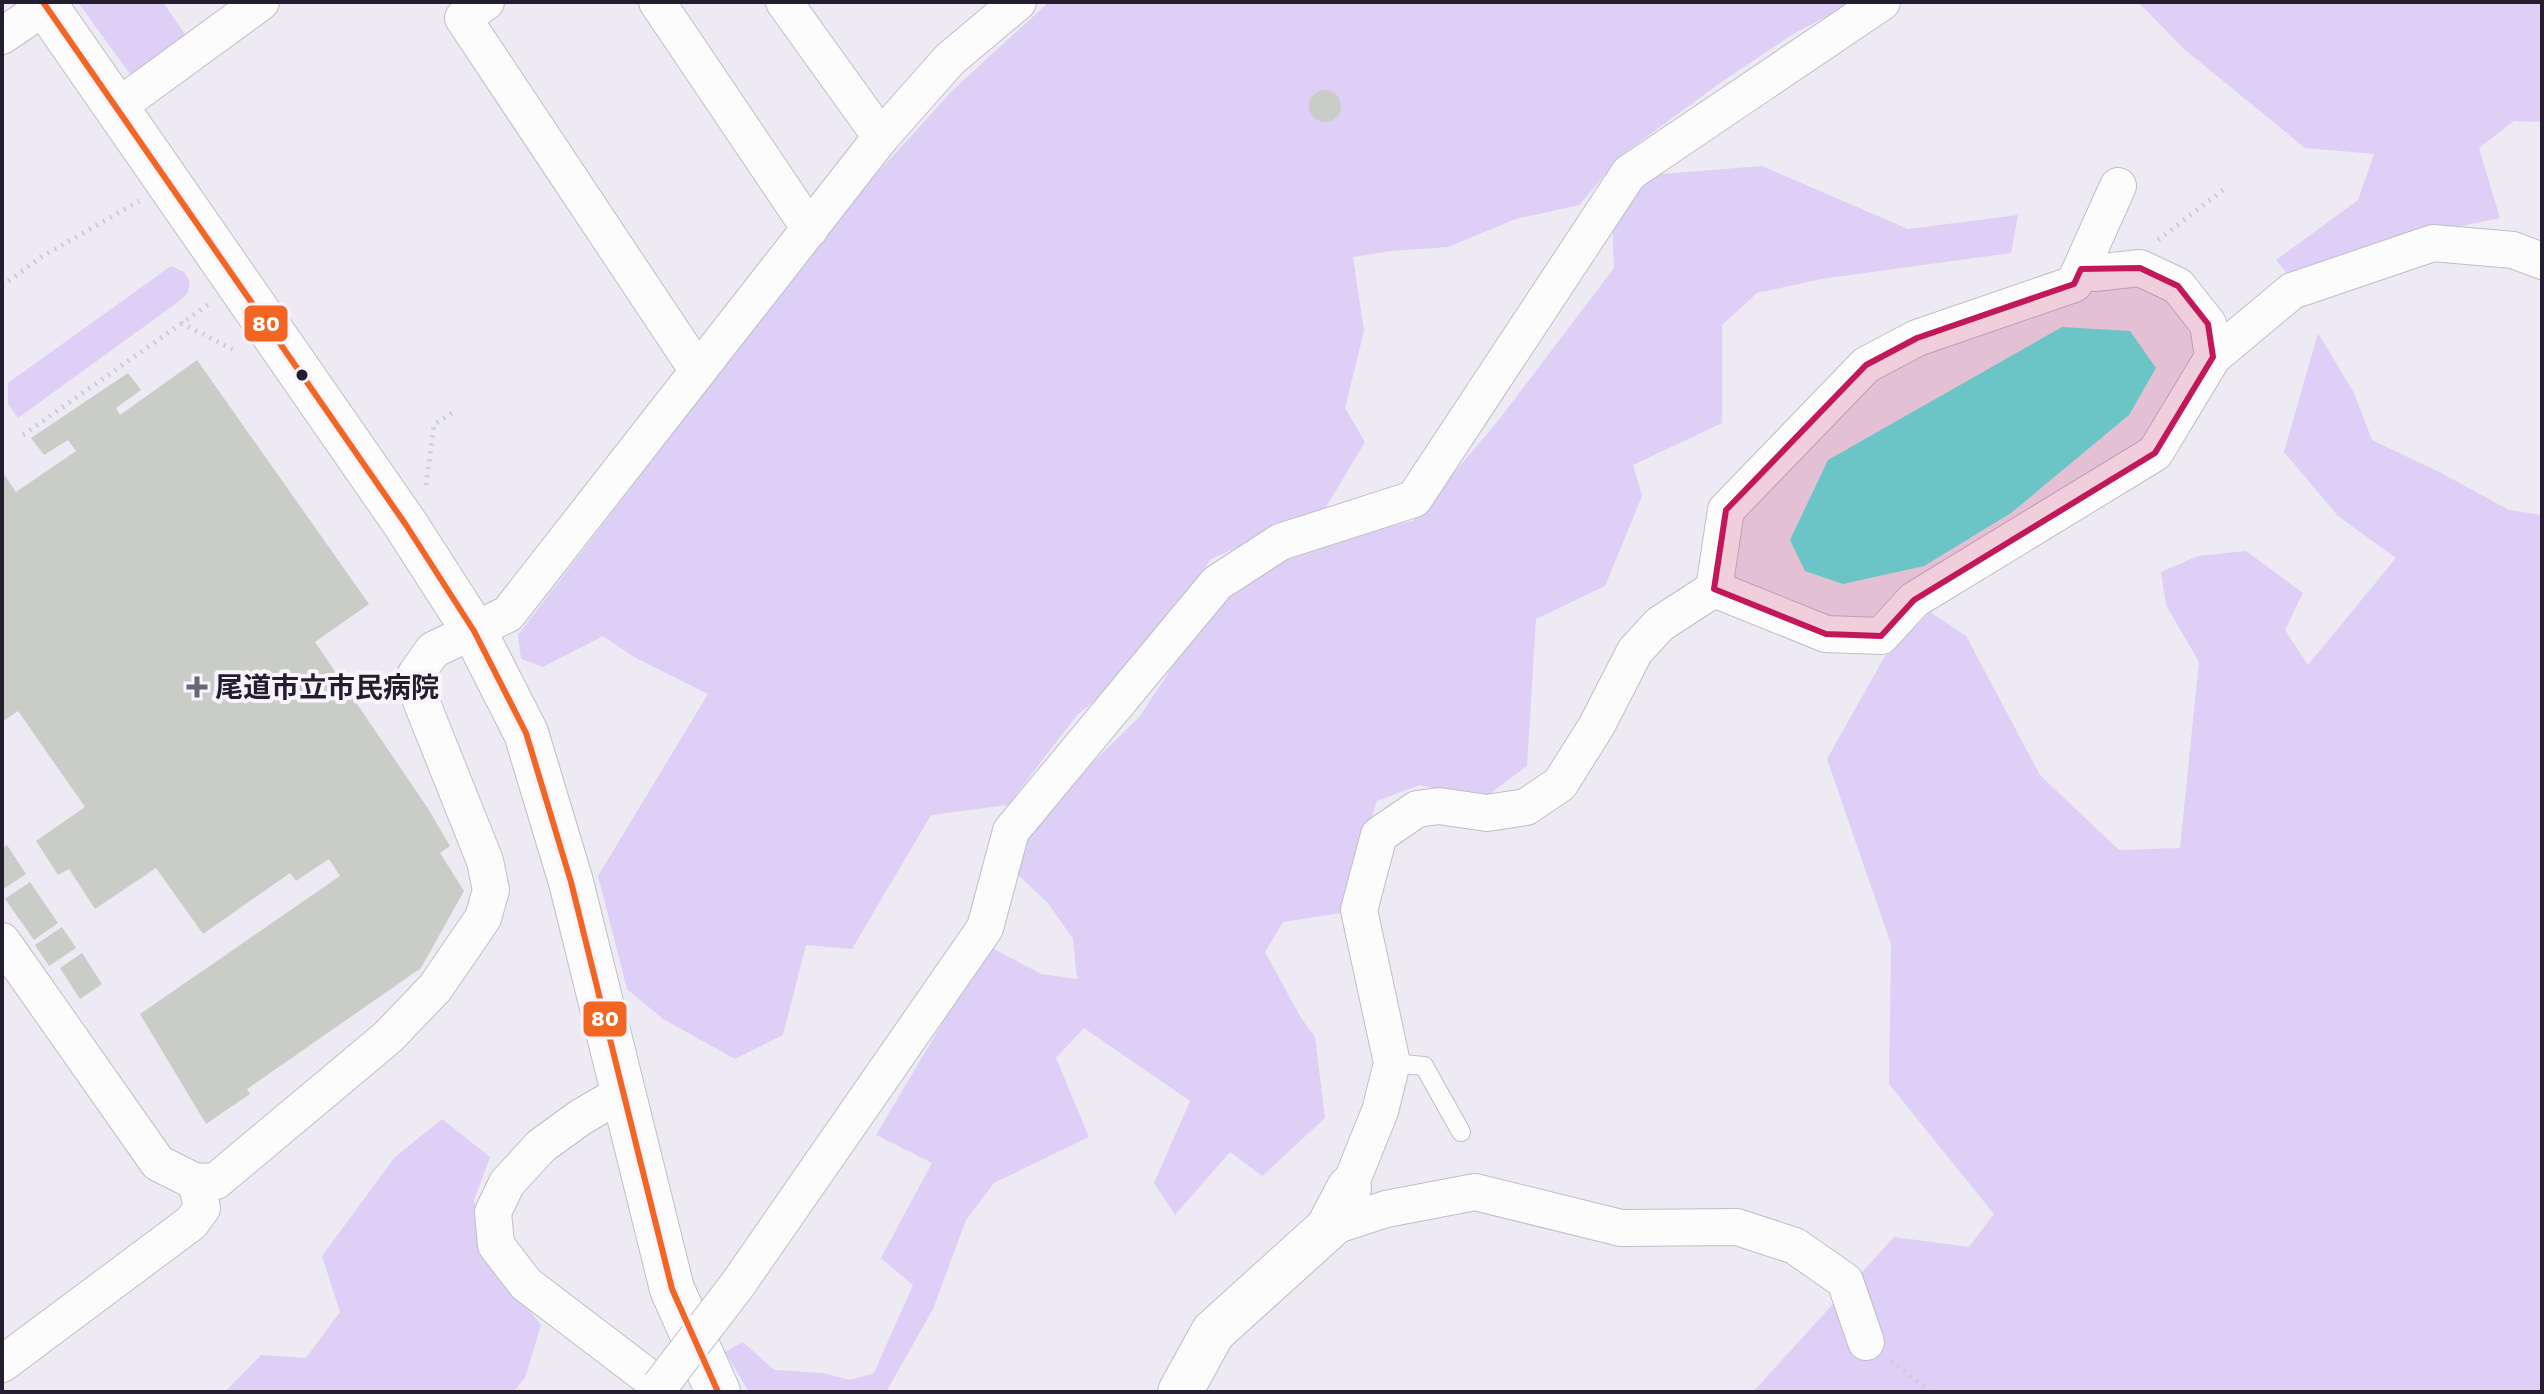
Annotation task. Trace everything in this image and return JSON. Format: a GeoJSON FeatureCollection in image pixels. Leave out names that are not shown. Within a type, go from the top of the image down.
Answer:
{"type":"FeatureCollection","features":[{"type":"Feature","properties":{"kind":"street"},"geometry":{"type":"LineString","coordinates":[[116,108],[261,2]]}},
{"type":"Feature","properties":{"kind":"street"},"geometry":{"type":"LineString","coordinates":[[486,2],[463,18],[698,371]]}},
{"type":"Feature","properties":{"kind":"street"},"geometry":{"type":"LineString","coordinates":[[657,2],[810,229]]}},
{"type":"Feature","properties":{"kind":"street"},"geometry":{"type":"LineString","coordinates":[[784,2],[881,137]]}},
{"type":"Feature","properties":{"kind":"street"},"geometry":{"type":"LineString","coordinates":[[2,941],[158,1163],[196,1182],[216,1181],[388,1037],[435,988],[483,918],[491,890],[485,861],[421,701],[416,674],[433,650],[508,614],[881,137],[950,59],[1018,2]]}},
{"type":"Feature","properties":{"kind":"street"},"geometry":{"type":"LineString","coordinates":[[624,1092],[581,1117],[541,1146],[507,1183],[493,1212],[496,1245],[526,1284],[658,1389],[738,1284],[985,928],[1011,831],[1217,583],[1280,542],[1414,499],[1629,173],[1882,2]]}},
{"type":"Feature","properties":{"kind":"street"},"geometry":{"type":"LineString","coordinates":[[2,36],[44,4],[406,525],[474,631],[526,733],[571,882],[672,1289],[718,1392]]}},
{"type":"Feature","properties":{"kind":"street"},"geometry":{"type":"LineString","coordinates":[[1180,1392],[1213,1332],[1328,1228],[1349,1188],[1380,1111],[1392,1063],[1359,910],[1379,835],[1417,809],[1439,806],[1487,813],[1526,807],[1560,784],[1597,725],[1635,651],[1660,624],[1714,589],[1726,510],[1866,365],[1917,338],[2074,284],[2118,186]]}},
{"type":"Feature","properties":{"kind":"street"},"geometry":{"type":"LineString","coordinates":[[1714,589],[1826,634],[1881,636],[1914,600],[2155,453],[2213,357],[2292,291],[2433,243],[2513,250],[2542,261]]}},
{"type":"Feature","properties":{"kind":"street"},"geometry":{"type":"LineString","coordinates":[[2081,269],[2094,273],[2140,268],[2178,286],[2208,324],[2213,357]]}},
{"type":"Feature","properties":{"kind":"street"},"geometry":{"type":"LineString","coordinates":[[2,1364],[191,1223],[202,1208],[196,1182]]}},
{"type":"Feature","properties":{"kind":"street"},"geometry":{"type":"LineString","coordinates":[[1328,1228],[1386,1209],[1475,1192],[1621,1228],[1737,1227],[1795,1246],[1845,1281],[1866,1342]]}},
{"type":"Feature","properties":{"kind":"lane"},"geometry":{"type":"LineString","coordinates":[[1392,1063],[1424,1066],[1461,1132]]}},
{"type":"Feature","properties":{"kind":"path"},"geometry":{"type":"LineString","coordinates":[[2151,245],[2227,187]]}},
{"type":"Feature","properties":{"kind":"path"},"geometry":{"type":"LineString","coordinates":[[2,286],[41,257],[147,197]]}},
{"type":"Feature","properties":{"kind":"path"},"geometry":{"type":"LineString","coordinates":[[23,435],[216,299]]}},
{"type":"Feature","properties":{"kind":"path"},"geometry":{"type":"LineString","coordinates":[[181,323],[237,351]]}},
{"type":"Feature","properties":{"kind":"path"},"geometry":{"type":"LineString","coordinates":[[424,499],[434,425],[456,410]]}},
{"type":"Feature","properties":{"kind":"path"},"geometry":{"type":"LineString","coordinates":[[1866,1342],[1931,1392]]}},
{"type":"Feature","properties":{"kind":"highlighted area"},"geometry":{"type":"Polygon","coordinates":[[[2140,268],[2178,286],[2208,324],[2213,357],[2155,453],[1914,600],[1881,636],[1826,634],[1714,589],[1726,510],[1866,365],[1917,338],[2074,284],[2081,269],[2140,268]]]}},
{"type":"Feature","properties":{"kind":"shaded area"},"geometry":{"type":"Polygon","coordinates":[[[78,2],[163,2],[188,39],[132,77],[78,2]]]}},
{"type":"Feature","properties":{"kind":"shaded area"},"geometry":{"type":"Polygon","coordinates":[[[1049,2],[1854,2],[1793,34],[1623,154],[1579,205],[1516,219],[1448,247],[1353,257],[1364,331],[1345,408],[1365,442],[1326,507],[1211,559],[1129,675],[1077,715],[1008,805],[931,815],[852,949],[806,945],[783,1035],[735,1059],[663,1019],[627,989],[598,876],[708,694],[634,657],[603,636],[543,667],[521,659],[518,635],[847,206],[955,88],[1049,2]]]}},
{"type":"Feature","properties":{"kind":"shaded area"},"geometry":{"type":"Polygon","coordinates":[[[2138,2],[2542,2],[2542,122],[2514,121],[2479,148],[2500,218],[2438,231],[2293,281],[2276,260],[2358,200],[2374,154],[2305,148],[2184,49],[2138,2]]]}},
{"type":"Feature","properties":{"kind":"shaded area"},"geometry":{"type":"Polygon","coordinates":[[[1762,166],[1908,229],[2018,215],[2011,253],[1821,279],[1757,293],[1722,325],[1722,423],[1633,465],[1642,496],[1605,586],[1536,619],[1527,766],[1483,799],[1420,785],[1377,801],[1341,913],[1283,922],[1265,952],[1301,1018],[1315,1037],[1325,1118],[1262,1176],[1230,1152],[1175,1215],[1154,1183],[1190,1101],[1084,1028],[1056,1058],[1089,1137],[994,1183],[966,1220],[933,1309],[886,1392],[749,1392],[725,1352],[743,1342],[774,1370],[823,1373],[850,1380],[874,1373],[913,1285],[881,1258],[932,1163],[876,1135],[988,946],[1041,974],[1077,979],[1073,939],[1048,903],[1015,872],[1032,823],[1140,716],[1188,643],[1237,581],[1292,548],[1413,521],[1498,421],[1614,268],[1612,216],[1649,175],[1762,166]]]}},
{"type":"Feature","properties":{"kind":"shaded area"},"geometry":{"type":"Polygon","coordinates":[[[171,266],[184,272],[190,282],[188,292],[182,299],[18,418],[8,404],[8,383],[171,266]]]}},
{"type":"Feature","properties":{"kind":"shaded area"},"geometry":{"type":"Polygon","coordinates":[[[2062,327],[2130,331],[2156,368],[2129,415],[2011,513],[1924,566],[1843,584],[1805,571],[1790,540],[1828,460],[2062,327]]]}},
{"type":"Feature","properties":{"kind":"shaded area"},"geometry":{"type":"Polygon","coordinates":[[[2318,333],[2354,393],[2372,440],[2509,510],[2542,515],[2542,1392],[1753,1392],[1894,1237],[1969,1247],[1994,1214],[1889,1084],[1891,944],[1827,759],[1885,656],[1930,612],[1966,636],[2040,775],[2119,850],[2180,848],[2199,662],[2166,605],[2161,572],[2198,556],[2246,551],[2303,593],[2285,630],[2308,665],[2396,558],[2338,516],[2284,452],[2318,333]]]}},
{"type":"Feature","properties":{"kind":"shaded area"},"geometry":{"type":"Polygon","coordinates":[[[442,1119],[490,1157],[474,1200],[483,1253],[541,1325],[525,1378],[513,1392],[225,1392],[261,1355],[306,1358],[340,1312],[322,1256],[395,1157],[442,1119]]]}},
{"type":"Feature","properties":{"kind":"building"},"geometry":{"type":"Polygon","coordinates":[[[1325,90],[1337,94],[1341,106],[1337,118],[1325,122],[1313,118],[1309,106],[1313,94],[1325,90]]]}},
{"type":"Feature","properties":{"kind":"building","name":"尾道市立市民病院"},"geometry":{"type":"Polygon","coordinates":[[[197,360],[369,604],[315,642],[427,807],[450,846],[440,853],[464,891],[421,968],[247,1089],[250,1094],[206,1124],[140,1014],[340,876],[329,859],[296,881],[290,873],[203,934],[156,868],[95,909],[69,869],[58,875],[36,841],[85,807],[18,711],[2,722],[2,471],[16,492],[76,451],[68,440],[44,455],[31,438],[128,373],[141,390],[116,408],[120,415],[197,360]]]}},
{"type":"Feature","properties":{"kind":"building"},"geometry":{"type":"Polygon","coordinates":[[[7,845],[26,874],[2,890],[2,849],[7,845]]]}},
{"type":"Feature","properties":{"kind":"building"},"geometry":{"type":"Polygon","coordinates":[[[30,882],[58,923],[34,940],[5,899],[30,882]]]}},
{"type":"Feature","properties":{"kind":"building"},"geometry":{"type":"Polygon","coordinates":[[[62,927],[76,948],[49,966],[35,945],[62,927]]]}},
{"type":"Feature","properties":{"kind":"building"},"geometry":{"type":"Polygon","coordinates":[[[82,953],[102,984],[80,999],[60,968],[82,953]]]}},
{"type":"Feature","properties":{"kind":"transit line","name":"80"},"geometry":{"type":"LineString","coordinates":[[43,2],[406,525],[474,631],[526,733],[571,882],[672,1289],[718,1392]]}},
{"type":"Feature","properties":{"kind":"place","name":"尾道市立市民病院"},"geometry":{"type":"Point","coordinates":[197,687]}}]}
